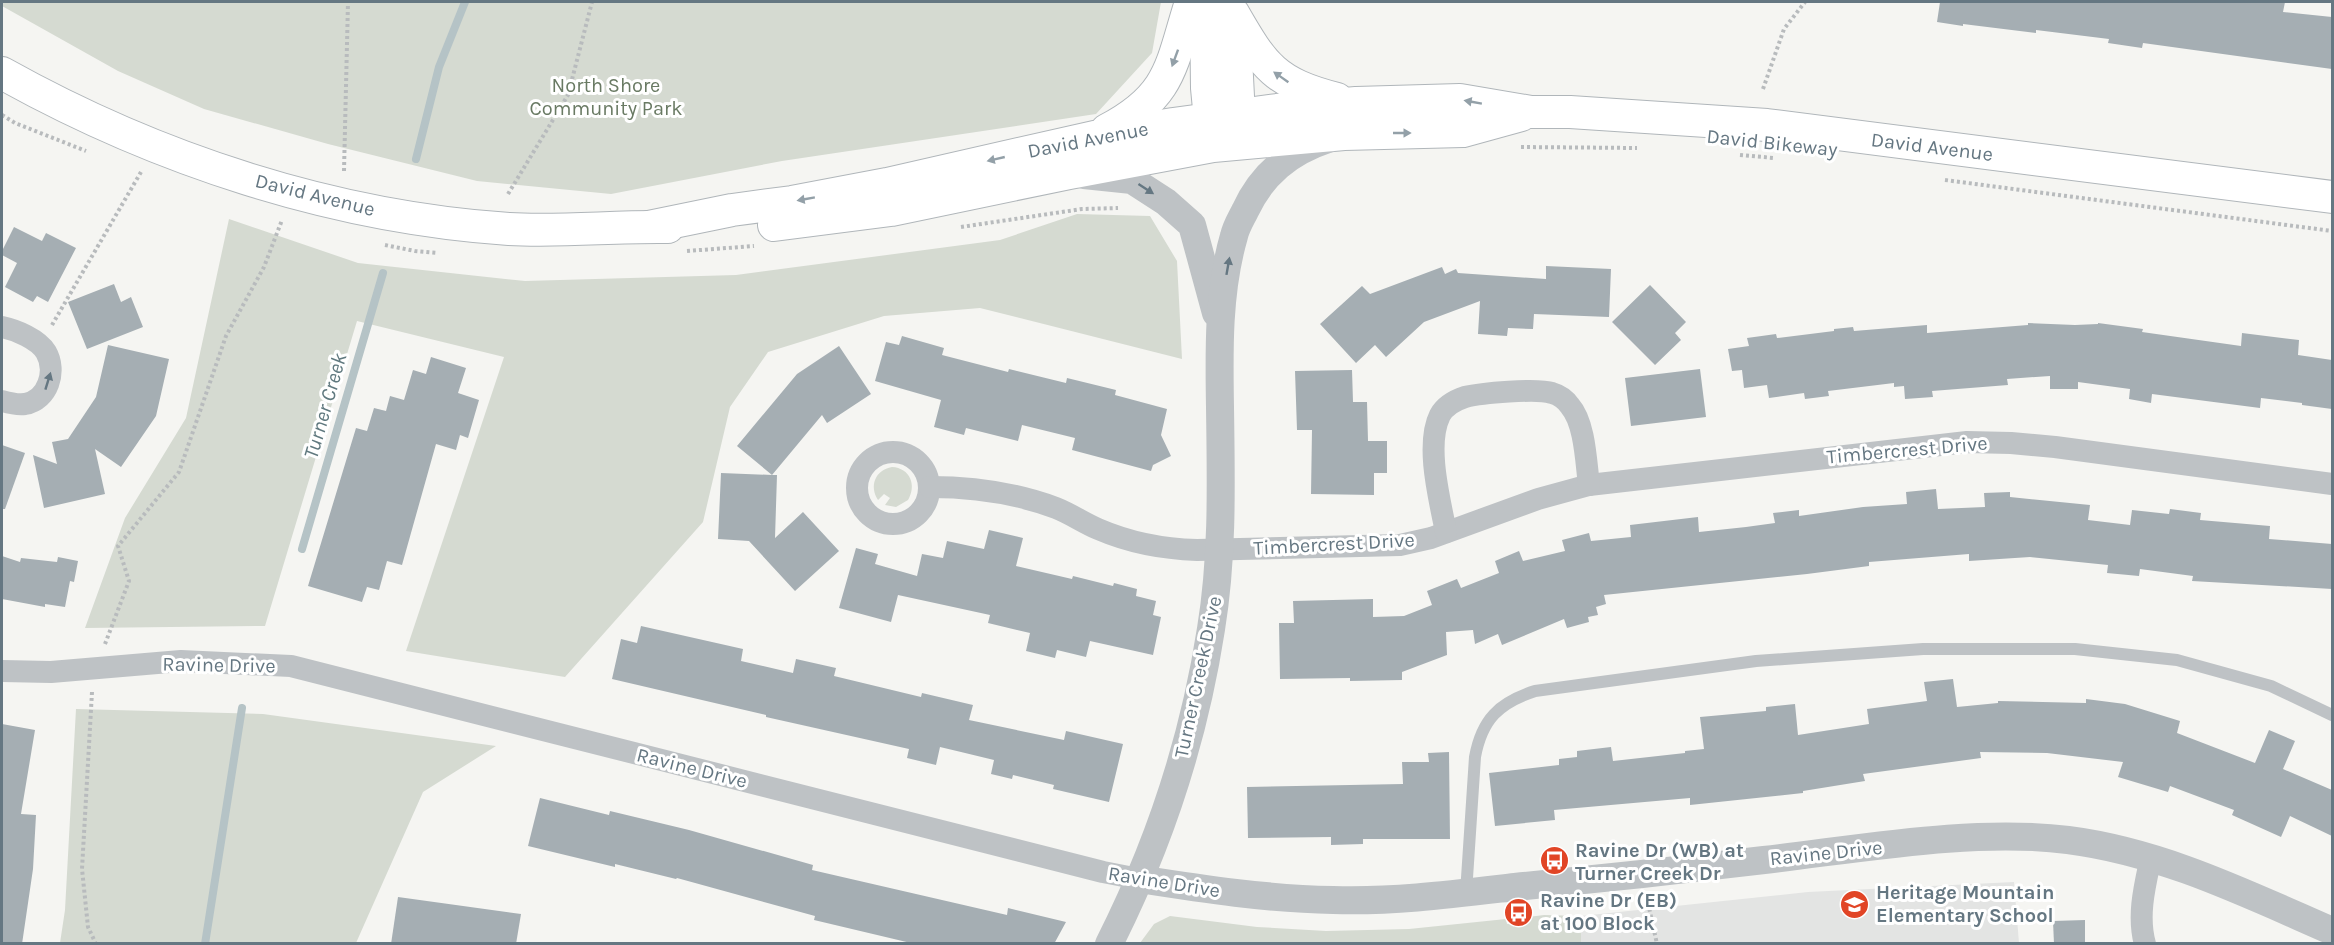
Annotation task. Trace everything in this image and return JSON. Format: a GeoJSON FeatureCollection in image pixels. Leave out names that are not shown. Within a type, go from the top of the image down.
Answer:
{"type":"FeatureCollection","features":[{"type":"Feature","properties":{"kind":"main road"},"geometry":{"type":"LineString","coordinates":[[1094,137],[1136,112],[1161,86],[1176,54],[1191,2]]}},
{"type":"Feature","properties":{"kind":"main road"},"geometry":{"type":"LineString","coordinates":[[1225,5],[1260,57],[1282,79],[1308,90],[1356,103]]}},
{"type":"Feature","properties":{"kind":"main road"},"geometry":{"type":"LineString","coordinates":[[1225,5],[1225,131]]}},
{"type":"Feature","properties":{"kind":"main road","name":"David Avenue"},"geometry":{"type":"LineString","coordinates":[[2,73],[59,105],[174,154],[293,193],[419,219],[512,229],[570,230],[649,227],[735,229],[891,210],[1069,173],[1225,131],[1356,103],[1460,100],[1531,112],[1570,112],[1767,125],[2332,196]]}},
{"type":"Feature","properties":{"kind":"main road","name":"David Avenue"},"geometry":{"type":"LineString","coordinates":[[649,227],[732,210],[792,202],[887,184],[1094,137],[1225,131],[1344,134],[1463,131],[1531,112]]}},
{"type":"Feature","properties":{"kind":"street"},"geometry":{"type":"LineString","coordinates":[[1219,324],[1234,235],[1258,188],[1273,169],[1289,157],[1313,144],[1344,134]]}},
{"type":"Feature","properties":{"kind":"street"},"geometry":{"type":"LineString","coordinates":[[1069,173],[1132,180],[1166,202],[1192,225],[1219,324]]}},
{"type":"Feature","properties":{"kind":"street","name":"Turner Creek Drive"},"geometry":{"type":"LineString","coordinates":[[1109,944],[1139,879],[1166,811],[1192,725],[1210,637],[1220,549],[1219,324]]}},
{"type":"Feature","properties":{"kind":"street"},"geometry":{"type":"LineString","coordinates":[[2,327],[36,342],[46,351],[51,364],[51,378],[37,399],[25,404],[2,401]]}},
{"type":"Feature","properties":{"kind":"street"},"geometry":{"type":"LineString","coordinates":[[1446,532],[1436,470],[1435,432],[1444,409],[1466,397],[1538,391],[1551,392],[1562,398],[1578,420],[1589,485]]}},
{"type":"Feature","properties":{"kind":"street","name":"Timbercrest Drive"},"geometry":{"type":"LineString","coordinates":[[930,487],[958,487],[1018,496],[1058,509],[1099,530],[1174,549],[1220,549],[1400,545],[1589,485],[1967,442],[2055,447],[2332,484]]}},
{"type":"Feature","properties":{"kind":"street","name":"Ravine Drive"},"geometry":{"type":"LineString","coordinates":[[2,671],[51,672],[181,661],[291,666],[1103,872],[1231,893],[1300,899],[1370,900],[1466,892],[1958,839],[2010,837],[2066,840],[2120,848],[2151,857],[2200,875],[2332,932]]}},
{"type":"Feature","properties":{"kind":"street"},"geometry":{"type":"LineString","coordinates":[[2145,944],[2142,907],[2151,857]]}},
{"type":"Feature","properties":{"kind":"lane"},"geometry":{"type":"LineString","coordinates":[[1466,892],[1475,757],[1479,739],[1495,714],[1512,699],[1535,691],[1756,661],[1923,649],[2075,649],[2177,660],[2271,686],[2332,715]]}},
{"type":"Feature","properties":{"kind":"path"},"geometry":{"type":"LineString","coordinates":[[344,171],[348,2]]}},
{"type":"Feature","properties":{"kind":"path"},"geometry":{"type":"LineString","coordinates":[[508,194],[568,95],[592,2]]}},
{"type":"Feature","properties":{"kind":"path"},"geometry":{"type":"LineString","coordinates":[[1764,89],[1784,29],[1805,2]]}},
{"type":"Feature","properties":{"kind":"path"},"geometry":{"type":"LineString","coordinates":[[1517,147],[1645,148]]}},
{"type":"Feature","properties":{"kind":"path","name":"David Bikeway"},"geometry":{"type":"LineString","coordinates":[[1732,154],[1775,158]]}},
{"type":"Feature","properties":{"kind":"path"},"geometry":{"type":"LineString","coordinates":[[47,334],[141,172]]}},
{"type":"Feature","properties":{"kind":"path"},"geometry":{"type":"LineString","coordinates":[[1938,178],[2332,231]]}},
{"type":"Feature","properties":{"kind":"path"},"geometry":{"type":"LineString","coordinates":[[96,944],[88,927],[82,869],[86,778],[96,669],[129,581],[118,546],[179,472],[226,336],[264,267],[282,220]]}},
{"type":"Feature","properties":{"kind":"path"},"geometry":{"type":"LineString","coordinates":[[1648,903],[1657,944]]}},
{"type":"Feature","properties":{"kind":"shaded area","name":"Heritage Mountain Elementary School"},"geometry":{"type":"Polygon","coordinates":[[[2014,882],[2019,943],[1581,943],[1581,916],[1808,892],[2014,882]]]}},
{"type":"Feature","properties":{"kind":"green space","name":"North Shore Community Park"},"geometry":{"type":"Polygon","coordinates":[[[2,2],[1161,2],[1152,53],[1096,114],[782,161],[611,194],[477,181],[328,144],[204,109],[118,71],[2,6],[2,2]]]}},
{"type":"Feature","properties":{"kind":"green space"},"geometry":{"type":"Polygon","coordinates":[[[1077,214],[1150,216],[1177,261],[1182,359],[980,308],[884,316],[768,352],[730,407],[703,522],[565,677],[406,651],[504,357],[357,321],[265,626],[85,628],[125,518],[186,418],[229,219],[358,263],[525,281],[736,275],[1000,240],[1077,214]]]}},
{"type":"Feature","properties":{"kind":"green space"},"geometry":{"type":"Polygon","coordinates":[[[892,467],[903,470],[912,483],[908,500],[896,507],[885,505],[890,498],[884,494],[878,500],[874,489],[875,479],[881,471],[892,467]]]}},
{"type":"Feature","properties":{"kind":"green space"},"geometry":{"type":"Polygon","coordinates":[[[76,709],[263,714],[496,746],[423,792],[356,943],[60,943],[65,910],[76,709]]]}},
{"type":"Feature","properties":{"kind":"green space"},"geometry":{"type":"Polygon","coordinates":[[[1544,915],[1581,916],[1581,943],[1140,943],[1154,924],[1170,916],[1257,927],[1326,931],[1409,929],[1506,919],[1507,924],[1519,922],[1519,918],[1544,915]]]}},
{"type":"Feature","properties":{"kind":"building"},"geometry":{"type":"Polygon","coordinates":[[[1940,2],[2285,2],[2283,12],[2332,17],[2332,69],[2143,43],[2142,48],[2108,43],[2109,39],[2036,30],[2036,33],[1937,22],[1940,2]]]}},
{"type":"Feature","properties":{"kind":"building"},"geometry":{"type":"Polygon","coordinates":[[[14,227],[42,241],[46,233],[76,248],[48,302],[37,296],[33,302],[5,287],[17,263],[2,255],[2,251],[14,227]]]}},
{"type":"Feature","properties":{"kind":"building"},"geometry":{"type":"Polygon","coordinates":[[[1546,266],[1611,269],[1609,317],[1534,314],[1533,329],[1508,328],[1507,336],[1478,334],[1480,301],[1424,322],[1386,357],[1375,345],[1356,363],[1320,324],[1362,286],[1370,294],[1442,267],[1445,274],[1456,269],[1458,273],[1546,279],[1546,266]]]}},
{"type":"Feature","properties":{"kind":"building"},"geometry":{"type":"Polygon","coordinates":[[[114,284],[121,302],[131,297],[143,327],[87,349],[68,302],[114,284]]]}},
{"type":"Feature","properties":{"kind":"building"},"geometry":{"type":"Polygon","coordinates":[[[1650,285],[1686,322],[1675,333],[1681,340],[1655,365],[1612,322],[1650,285]]]}},
{"type":"Feature","properties":{"kind":"building"},"geometry":{"type":"Polygon","coordinates":[[[2028,323],[2075,325],[2098,323],[2143,329],[2142,332],[2241,346],[2242,333],[2299,340],[2298,355],[2332,360],[2332,409],[2261,398],[2260,408],[2152,394],[2151,403],[2129,399],[2130,389],[2078,382],[2078,389],[2050,389],[2050,376],[2007,379],[2008,385],[1932,391],[1933,397],[1905,399],[1904,386],[1894,387],[1894,383],[1828,391],[1829,396],[1805,399],[1804,393],[1769,398],[1767,385],[1744,388],[1742,370],[1732,371],[1728,349],[1749,346],[1747,338],[1776,334],[1777,338],[1853,327],[1854,331],[1927,325],[1927,333],[2028,325],[2028,323]]]}},
{"type":"Feature","properties":{"kind":"building"},"geometry":{"type":"Polygon","coordinates":[[[902,336],[944,348],[942,355],[1008,372],[1009,369],[1066,383],[1067,378],[1116,390],[1115,395],[1167,409],[1161,435],[1171,456],[1153,465],[1151,471],[1072,450],[1075,438],[1022,425],[1018,441],[966,428],[964,435],[934,427],[941,400],[875,381],[886,342],[899,345],[902,336]]]}},
{"type":"Feature","properties":{"kind":"building"},"geometry":{"type":"Polygon","coordinates":[[[108,345],[169,359],[156,416],[121,467],[95,449],[105,494],[44,508],[33,455],[57,464],[52,442],[68,439],[96,397],[108,345]]]}},
{"type":"Feature","properties":{"kind":"building"},"geometry":{"type":"Polygon","coordinates":[[[839,346],[871,394],[827,423],[822,415],[772,475],[737,446],[797,374],[839,346]]]}},
{"type":"Feature","properties":{"kind":"building"},"geometry":{"type":"Polygon","coordinates":[[[431,357],[466,368],[458,393],[479,400],[468,438],[460,435],[456,450],[436,444],[402,565],[387,561],[379,590],[367,587],[362,602],[308,586],[356,428],[367,431],[374,408],[386,411],[390,396],[404,400],[413,370],[426,374],[431,357]]]}},
{"type":"Feature","properties":{"kind":"building"},"geometry":{"type":"Polygon","coordinates":[[[1700,369],[1706,417],[1631,426],[1625,378],[1700,369]]]}},
{"type":"Feature","properties":{"kind":"building"},"geometry":{"type":"Polygon","coordinates":[[[1352,370],[1353,402],[1367,402],[1368,441],[1387,441],[1387,473],[1374,473],[1374,495],[1311,494],[1312,430],[1297,430],[1295,371],[1352,370]]]}},
{"type":"Feature","properties":{"kind":"building"},"geometry":{"type":"Polygon","coordinates":[[[2,445],[25,453],[5,509],[2,509],[2,445]]]}},
{"type":"Feature","properties":{"kind":"building"},"geometry":{"type":"Polygon","coordinates":[[[721,473],[777,475],[775,538],[803,512],[839,551],[795,591],[749,541],[718,539],[721,473]]]}},
{"type":"Feature","properties":{"kind":"building"},"geometry":{"type":"Polygon","coordinates":[[[1936,489],[1938,509],[1985,507],[1984,493],[2010,492],[2010,497],[2090,505],[2088,520],[2130,525],[2132,510],[2169,514],[2170,509],[2201,513],[2200,520],[2270,526],[2269,539],[2332,544],[2332,589],[2192,581],[2193,576],[2140,569],[2139,576],[2107,573],[2108,565],[2030,557],[1969,561],[1969,554],[1869,562],[1869,566],[1807,574],[1604,595],[1606,604],[1596,607],[1598,615],[1588,617],[1589,622],[1567,628],[1564,619],[1502,645],[1498,634],[1475,644],[1473,630],[1446,632],[1447,655],[1402,672],[1402,680],[1280,679],[1279,623],[1294,623],[1293,601],[1373,599],[1373,617],[1404,616],[1432,605],[1427,591],[1457,579],[1461,588],[1499,573],[1495,561],[1519,551],[1523,561],[1565,551],[1562,540],[1589,533],[1591,541],[1631,537],[1630,525],[1698,517],[1699,532],[1746,527],[1775,523],[1773,513],[1799,510],[1799,516],[1863,507],[1907,504],[1906,492],[1936,489]]]}},
{"type":"Feature","properties":{"kind":"building"},"geometry":{"type":"Polygon","coordinates":[[[989,530],[1023,538],[1016,566],[1072,579],[1073,576],[1113,586],[1114,583],[1137,589],[1136,596],[1156,601],[1153,615],[1161,617],[1153,655],[1090,641],[1086,657],[1057,650],[1055,658],[1026,651],[1030,633],[988,623],[990,615],[898,595],[891,622],[839,608],[856,548],[878,554],[875,564],[917,576],[922,554],[943,558],[947,541],[984,549],[989,530]]]}},
{"type":"Feature","properties":{"kind":"building"},"geometry":{"type":"Polygon","coordinates":[[[2,556],[20,562],[21,558],[57,562],[58,557],[78,561],[74,582],[70,581],[65,607],[45,604],[45,607],[2,599],[2,556]]]}},
{"type":"Feature","properties":{"kind":"building"},"geometry":{"type":"Polygon","coordinates":[[[641,626],[743,649],[741,661],[793,673],[796,659],[836,668],[834,676],[921,697],[922,693],[973,705],[969,720],[1064,740],[1066,731],[1123,744],[1109,802],[1053,789],[1054,785],[1013,775],[1012,779],[991,774],[994,760],[940,747],[936,765],[907,758],[909,749],[612,679],[621,639],[637,643],[641,626]]]}},
{"type":"Feature","properties":{"kind":"building"},"geometry":{"type":"Polygon","coordinates":[[[1953,679],[1957,707],[1998,703],[1998,701],[2086,703],[2086,699],[2125,704],[2180,721],[2177,733],[2255,763],[2269,730],[2295,741],[2283,769],[2332,790],[2332,836],[2290,816],[2281,837],[2232,815],[2234,810],[2170,786],[2168,792],[2118,777],[2123,762],[2047,753],[1980,752],[1981,758],[1863,774],[1865,781],[1803,791],[1803,793],[1690,805],[1690,798],[1554,810],[1555,820],[1495,826],[1489,773],[1559,765],[1559,759],[1577,757],[1577,751],[1611,747],[1613,761],[1704,749],[1700,717],[1766,711],[1766,707],[1795,704],[1798,735],[1869,724],[1867,709],[1927,701],[1924,682],[1953,679]]]}},
{"type":"Feature","properties":{"kind":"building"},"geometry":{"type":"Polygon","coordinates":[[[2,724],[35,730],[21,814],[36,815],[33,869],[22,944],[2,944],[2,724]]]}},
{"type":"Feature","properties":{"kind":"building"},"geometry":{"type":"Polygon","coordinates":[[[1449,752],[1450,839],[1363,839],[1363,844],[1331,845],[1331,837],[1248,838],[1247,787],[1403,784],[1402,762],[1429,762],[1428,753],[1449,752]]]}},
{"type":"Feature","properties":{"kind":"building"},"geometry":{"type":"Polygon","coordinates":[[[540,798],[609,815],[610,811],[689,830],[813,865],[812,870],[1007,915],[1008,908],[1066,922],[1054,944],[915,944],[814,920],[815,916],[677,878],[615,864],[615,867],[528,846],[540,798]]]}},
{"type":"Feature","properties":{"kind":"building"},"geometry":{"type":"Polygon","coordinates":[[[398,897],[521,914],[516,944],[391,944],[398,897]]]}},
{"type":"Feature","properties":{"kind":"building"},"geometry":{"type":"Polygon","coordinates":[[[2085,920],[2085,944],[2054,944],[2053,921],[2085,920]]]}},
{"type":"Feature","properties":{"kind":"waterway","name":"Turner Creek"},"geometry":{"type":"LineString","coordinates":[[416,159],[439,67],[465,2]]}},
{"type":"Feature","properties":{"kind":"waterway","name":"Turner Creek"},"geometry":{"type":"LineString","coordinates":[[302,549],[383,273]]}},
{"type":"Feature","properties":{"kind":"waterway","name":"Turner Creek"},"geometry":{"type":"LineString","coordinates":[[205,944],[242,708]]}},
{"type":"Feature","properties":{"kind":"place","name":"Ravine Dr (WB) at Turner Creek Dr"},"geometry":{"type":"Point","coordinates":[1554,861]}},
{"type":"Feature","properties":{"kind":"place","name":"Heritage Mountain Elementary School"},"geometry":{"type":"Point","coordinates":[1855,904]}},
{"type":"Feature","properties":{"kind":"place","name":"Ravine Dr (EB) at 100 Block"},"geometry":{"type":"Point","coordinates":[1519,912]}}]}
